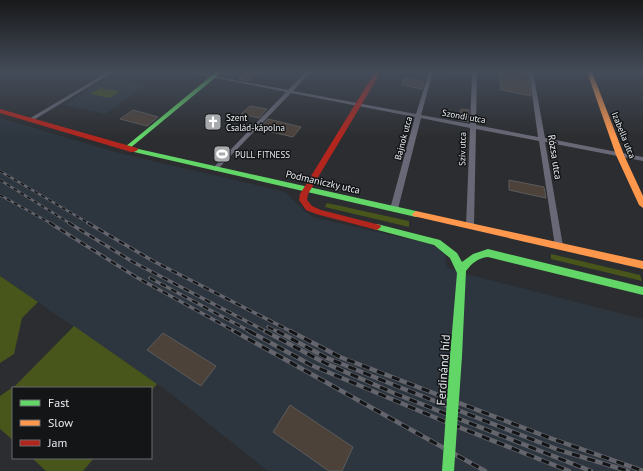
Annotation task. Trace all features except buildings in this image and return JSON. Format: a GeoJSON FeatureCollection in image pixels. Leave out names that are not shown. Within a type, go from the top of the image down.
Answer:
{"type":"FeatureCollection","features":[{"type":"Feature","properties":{"kind":"street"},"geometry":{"type":"LineString","coordinates":[[30,120],[74,94]]}},
{"type":"Feature","properties":{"kind":"street"},"geometry":{"type":"LineString","coordinates":[[127,148],[192,94]]}},
{"type":"Feature","properties":{"kind":"street"},"geometry":{"type":"LineString","coordinates":[[215,168],[286,94]]}},
{"type":"Feature","properties":{"kind":"street","name":"Szondi utca"},"geometry":{"type":"LineString","coordinates":[[299,94],[643,159]]}},
{"type":"Feature","properties":{"kind":"street"},"geometry":{"type":"LineString","coordinates":[[365,94],[307,190],[303,200],[309,208],[319,212],[431,240],[449,251],[454,256],[462,272]]}},
{"type":"Feature","properties":{"kind":"street","name":"Bajnok utca"},"geometry":{"type":"LineString","coordinates":[[394,209],[425,94]]}},
{"type":"Feature","properties":{"kind":"street","name":"Szív utca"},"geometry":{"type":"LineString","coordinates":[[470,226],[474,94]]}},
{"type":"Feature","properties":{"kind":"street","name":"Rózsa utca"},"geometry":{"type":"LineString","coordinates":[[535,94],[559,246]]}},
{"type":"Feature","properties":{"kind":"street","name":"Izabella utca"},"geometry":{"type":"LineString","coordinates":[[597,94],[620,155],[643,205]]}},
{"type":"Feature","properties":{"kind":"street","name":"Podmaniczky utca"},"geometry":{"type":"LineString","coordinates":[[0,111],[127,148],[643,265]]}},
{"type":"Feature","properties":{"kind":"street"},"geometry":{"type":"LineString","coordinates":[[462,272],[468,261],[477,254],[488,253],[643,291]]}},
{"type":"Feature","properties":{"kind":"street","name":"Ferdinánd híd"},"geometry":{"type":"LineString","coordinates":[[448,471],[462,272]]}},
{"type":"Feature","properties":{"kind":"shaded area"},"geometry":{"type":"Polygon","coordinates":[[[81,94],[133,94],[105,114],[64,105],[81,94]]]}},
{"type":"Feature","properties":{"kind":"shaded area"},"geometry":{"type":"Polygon","coordinates":[[[0,118],[119,153],[278,190],[286,193],[305,212],[316,218],[430,244],[445,253],[446,267],[462,273],[643,319],[643,471],[268,471],[170,393],[0,276],[0,118]]]}},
{"type":"Feature","properties":{"kind":"green space"},"geometry":{"type":"Polygon","coordinates":[[[90,94],[116,94],[110,98],[90,94]]]}},
{"type":"Feature","properties":{"kind":"green space"},"geometry":{"type":"Polygon","coordinates":[[[327,203],[409,221],[409,227],[325,207],[327,203]]]}},
{"type":"Feature","properties":{"kind":"green space"},"geometry":{"type":"Polygon","coordinates":[[[551,254],[640,275],[642,281],[551,259],[551,254]]]}},
{"type":"Feature","properties":{"kind":"green space"},"geometry":{"type":"Polygon","coordinates":[[[0,276],[38,302],[22,318],[14,354],[0,363],[0,276]]]}},
{"type":"Feature","properties":{"kind":"green space"},"geometry":{"type":"Polygon","coordinates":[[[74,326],[157,384],[152,390],[152,387],[13,387],[74,326]]]}},
{"type":"Feature","properties":{"kind":"green space"},"geometry":{"type":"Polygon","coordinates":[[[12,388],[12,439],[0,429],[0,396],[12,388]]]}},
{"type":"Feature","properties":{"kind":"green space"},"geometry":{"type":"Polygon","coordinates":[[[33,459],[93,459],[83,471],[46,471],[33,459]]]}},
{"type":"Feature","properties":{"kind":"railway"},"geometry":{"type":"LineString","coordinates":[[0,171],[90,224]]}},
{"type":"Feature","properties":{"kind":"railway"},"geometry":{"type":"LineString","coordinates":[[0,180],[71,224]]}},
{"type":"Feature","properties":{"kind":"railway"},"geometry":{"type":"LineString","coordinates":[[0,195],[52,224]]}},
{"type":"Feature","properties":{"kind":"railway"},"geometry":{"type":"LineString","coordinates":[[50,223],[136,277],[236,332]]}},
{"type":"Feature","properties":{"kind":"railway"},"geometry":{"type":"LineString","coordinates":[[69,223],[133,262],[267,332]]}},
{"type":"Feature","properties":{"kind":"railway"},"geometry":{"type":"LineString","coordinates":[[88,223],[153,261],[292,332]]}},
{"type":"Feature","properties":{"kind":"railway"},"geometry":{"type":"LineString","coordinates":[[150,278],[251,332]]}},
{"type":"Feature","properties":{"kind":"railway"},"geometry":{"type":"LineString","coordinates":[[268,327],[278,332]]}},
{"type":"Feature","properties":{"kind":"railway"},"geometry":{"type":"LineString","coordinates":[[234,331],[485,471]]}},
{"type":"Feature","properties":{"kind":"railway"},"geometry":{"type":"LineString","coordinates":[[249,331],[311,365],[441,420],[569,471]]}},
{"type":"Feature","properties":{"kind":"railway"},"geometry":{"type":"LineString","coordinates":[[265,331],[325,363],[396,394],[591,471]]}},
{"type":"Feature","properties":{"kind":"railway"},"geometry":{"type":"LineString","coordinates":[[277,331],[327,358],[399,387],[559,450],[628,471]]}},
{"type":"Feature","properties":{"kind":"railway"},"geometry":{"type":"LineString","coordinates":[[290,331],[340,357],[550,438],[643,471]]}},
{"type":"Feature","properties":{"kind":"traffic: fast"},"geometry":{"type":"LineString","coordinates":[[127,148],[192,94]]}},
{"type":"Feature","properties":{"kind":"traffic: fast"},"geometry":{"type":"LineString","coordinates":[[134,150],[416,214]]}},
{"type":"Feature","properties":{"kind":"traffic: fast"},"geometry":{"type":"LineString","coordinates":[[377,227],[437,242],[454,256],[462,273],[456,356]]}},
{"type":"Feature","properties":{"kind":"traffic: fast"},"geometry":{"type":"LineString","coordinates":[[461,270],[473,258],[488,253],[643,291]]}},
{"type":"Feature","properties":{"kind":"traffic: fast"},"geometry":{"type":"LineString","coordinates":[[448,471],[456,356]]}},
{"type":"Feature","properties":{"kind":"traffic: slow"},"geometry":{"type":"LineString","coordinates":[[597,94],[620,155],[643,205]]}},
{"type":"Feature","properties":{"kind":"traffic: slow"},"geometry":{"type":"LineString","coordinates":[[416,214],[643,265]]}},
{"type":"Feature","properties":{"kind":"traffic: jam"},"geometry":{"type":"LineString","coordinates":[[365,94],[304,194],[303,200],[309,208],[319,212],[377,227]]}},
{"type":"Feature","properties":{"kind":"traffic: jam"},"geometry":{"type":"LineString","coordinates":[[0,111],[134,150]]}},
{"type":"Feature","properties":{"kind":"place","name":"Szent Család-kápolna"},"geometry":{"type":"Point","coordinates":[213,122]}},
{"type":"Feature","properties":{"kind":"place","name":"PULL FITNESS"},"geometry":{"type":"Point","coordinates":[222,154]}}]}
